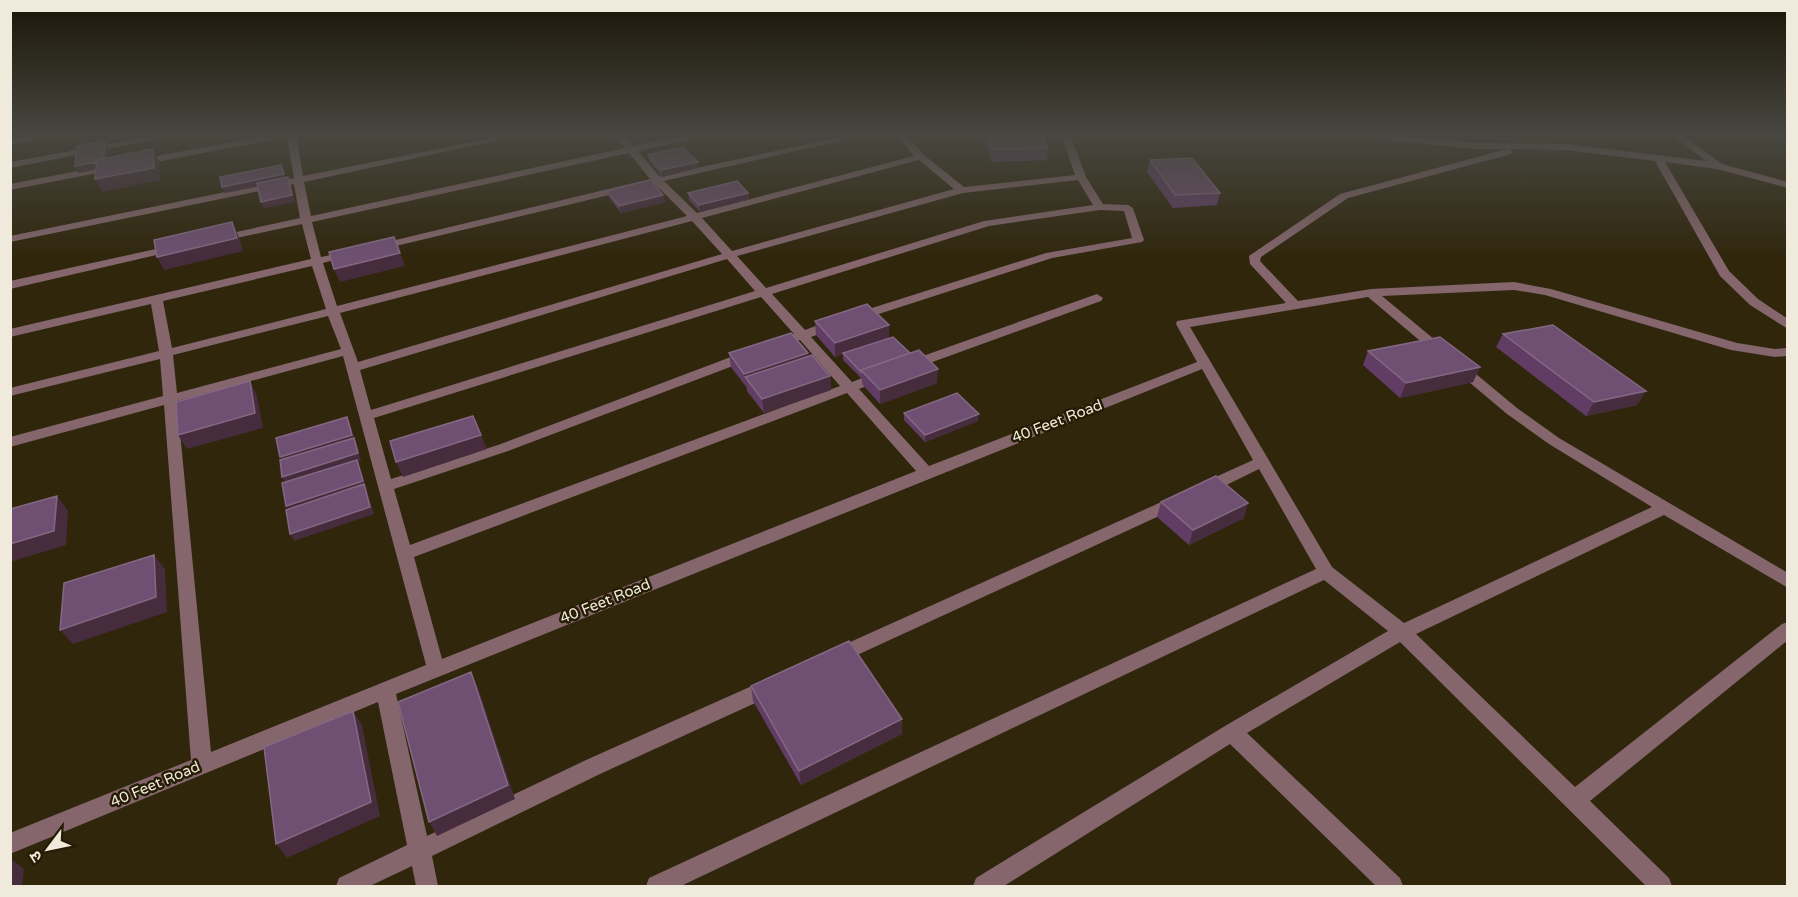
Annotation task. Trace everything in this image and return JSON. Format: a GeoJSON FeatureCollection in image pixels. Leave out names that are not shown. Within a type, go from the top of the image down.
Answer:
{"type":"FeatureCollection","features":[{"type":"Feature","properties":{"kind":"street"},"geometry":{"type":"LineString","coordinates":[[10,187],[69,176]]}},
{"type":"Feature","properties":{"kind":"street"},"geometry":{"type":"LineString","coordinates":[[300,176],[306,219],[332,312],[348,351],[436,669]]}},
{"type":"Feature","properties":{"kind":"street"},"geometry":{"type":"LineString","coordinates":[[10,239],[321,176]]}},
{"type":"Feature","properties":{"kind":"street"},"geometry":{"type":"LineString","coordinates":[[204,242],[502,176]]}},
{"type":"Feature","properties":{"kind":"street"},"geometry":{"type":"LineString","coordinates":[[653,176],[694,216],[926,472]]}},
{"type":"Feature","properties":{"kind":"street"},"geometry":{"type":"LineString","coordinates":[[10,333],[676,176]]}},
{"type":"Feature","properties":{"kind":"street"},"geometry":{"type":"LineString","coordinates":[[10,392],[332,312],[846,176]]}},
{"type":"Feature","properties":{"kind":"street"},"geometry":{"type":"LineString","coordinates":[[945,176],[962,190]]}},
{"type":"Feature","properties":{"kind":"street"},"geometry":{"type":"LineString","coordinates":[[1295,305],[1253,259],[1344,196],[1421,176]]}},
{"type":"Feature","properties":{"kind":"street"},"geometry":{"type":"LineString","coordinates":[[1668,176],[1724,273],[1746,295],[1788,325]]}},
{"type":"Feature","properties":{"kind":"street"},"geometry":{"type":"LineString","coordinates":[[1754,176],[1788,185]]}},
{"type":"Feature","properties":{"kind":"street"},"geometry":{"type":"LineString","coordinates":[[352,368],[729,255],[962,190],[1081,177],[1100,207]]}},
{"type":"Feature","properties":{"kind":"street"},"geometry":{"type":"LineString","coordinates":[[366,417],[988,222],[1100,207],[1128,208],[1138,240],[1050,255],[801,335],[503,448],[385,486]]}},
{"type":"Feature","properties":{"kind":"street"},"geometry":{"type":"LineString","coordinates":[[10,285],[181,247]]}},
{"type":"Feature","properties":{"kind":"street"},"geometry":{"type":"LineString","coordinates":[[1660,886],[1402,632],[1326,572],[1203,364],[1182,324],[1371,293],[1495,286],[1527,288],[1736,347],[1775,353],[1788,352]]}},
{"type":"Feature","properties":{"kind":"street"},"geometry":{"type":"LineString","coordinates":[[1371,293],[1512,411],[1554,441],[1663,509],[1788,582]]}},
{"type":"Feature","properties":{"kind":"street"},"geometry":{"type":"LineString","coordinates":[[405,554],[849,387],[1097,298]]}},
{"type":"Feature","properties":{"kind":"street"},"geometry":{"type":"LineString","coordinates":[[156,299],[166,352],[202,765]]}},
{"type":"Feature","properties":{"kind":"street"},"geometry":{"type":"LineString","coordinates":[[10,442],[348,351]]}},
{"type":"Feature","properties":{"kind":"street","name":"40 Feet Road"},"geometry":{"type":"LineString","coordinates":[[10,844],[385,689],[926,472],[1203,364]]}},
{"type":"Feature","properties":{"kind":"street"},"geometry":{"type":"LineString","coordinates":[[822,663],[1261,462]]}},
{"type":"Feature","properties":{"kind":"street"},"geometry":{"type":"LineString","coordinates":[[984,886],[1232,732],[1402,632],[1663,509]]}},
{"type":"Feature","properties":{"kind":"street"},"geometry":{"type":"LineString","coordinates":[[657,886],[1326,572]]}},
{"type":"Feature","properties":{"kind":"street"},"geometry":{"type":"LineString","coordinates":[[1574,801],[1788,629]]}},
{"type":"Feature","properties":{"kind":"street"},"geometry":{"type":"LineString","coordinates":[[347,886],[593,767],[790,678]]}},
{"type":"Feature","properties":{"kind":"street"},"geometry":{"type":"LineString","coordinates":[[385,689],[427,886]]}},
{"type":"Feature","properties":{"kind":"street"},"geometry":{"type":"LineString","coordinates":[[1232,732],[1392,886]]}},
{"type":"Feature","properties":{"kind":"building"},"geometry":{"type":"Polygon","coordinates":[[[95,176],[112,176],[95,179],[95,176]]]}},
{"type":"Feature","properties":{"kind":"building"},"geometry":{"type":"Polygon","coordinates":[[[226,176],[275,176],[222,187],[220,177],[226,176]]]}},
{"type":"Feature","properties":{"kind":"building"},"geometry":{"type":"Polygon","coordinates":[[[1161,176],[1206,176],[1220,193],[1175,195],[1161,176]]]}},
{"type":"Feature","properties":{"kind":"building"},"geometry":{"type":"Polygon","coordinates":[[[288,177],[292,195],[261,202],[257,183],[288,177]]]}},
{"type":"Feature","properties":{"kind":"building"},"geometry":{"type":"Polygon","coordinates":[[[651,180],[663,195],[619,206],[607,191],[651,180]]]}},
{"type":"Feature","properties":{"kind":"building"},"geometry":{"type":"Polygon","coordinates":[[[737,181],[748,193],[699,205],[688,193],[737,181]]]}},
{"type":"Feature","properties":{"kind":"building"},"geometry":{"type":"Polygon","coordinates":[[[232,222],[237,238],[157,257],[154,240],[232,222]]]}},
{"type":"Feature","properties":{"kind":"building"},"geometry":{"type":"Polygon","coordinates":[[[394,237],[400,253],[334,269],[329,252],[394,237]]]}},
{"type":"Feature","properties":{"kind":"building"},"geometry":{"type":"Polygon","coordinates":[[[867,304],[889,325],[835,343],[815,321],[867,304]]]}},
{"type":"Feature","properties":{"kind":"building"},"geometry":{"type":"Polygon","coordinates":[[[1553,325],[1646,391],[1594,402],[1503,334],[1553,325]]]}},
{"type":"Feature","properties":{"kind":"building"},"geometry":{"type":"Polygon","coordinates":[[[791,333],[808,353],[744,374],[729,353],[791,333]]]}},
{"type":"Feature","properties":{"kind":"building"},"geometry":{"type":"Polygon","coordinates":[[[893,337],[910,353],[861,370],[861,372],[843,353],[893,337]]]}},
{"type":"Feature","properties":{"kind":"building"},"geometry":{"type":"Polygon","coordinates":[[[1440,337],[1480,367],[1406,383],[1368,351],[1440,337]]]}},
{"type":"Feature","properties":{"kind":"building"},"geometry":{"type":"Polygon","coordinates":[[[919,350],[938,369],[880,390],[861,370],[919,350]]]}},
{"type":"Feature","properties":{"kind":"building"},"geometry":{"type":"Polygon","coordinates":[[[812,355],[830,376],[762,399],[745,377],[812,355]]]}},
{"type":"Feature","properties":{"kind":"building"},"geometry":{"type":"Polygon","coordinates":[[[250,381],[255,413],[178,435],[176,402],[250,381]]]}},
{"type":"Feature","properties":{"kind":"building"},"geometry":{"type":"Polygon","coordinates":[[[957,393],[979,414],[925,435],[904,413],[957,393]]]}},
{"type":"Feature","properties":{"kind":"building"},"geometry":{"type":"Polygon","coordinates":[[[473,416],[481,435],[396,462],[390,441],[473,416]]]}},
{"type":"Feature","properties":{"kind":"building"},"geometry":{"type":"Polygon","coordinates":[[[347,417],[352,435],[280,457],[276,438],[347,417]]]}},
{"type":"Feature","properties":{"kind":"building"},"geometry":{"type":"Polygon","coordinates":[[[354,438],[358,453],[282,477],[280,460],[354,438]]]}},
{"type":"Feature","properties":{"kind":"building"},"geometry":{"type":"Polygon","coordinates":[[[357,460],[363,481],[286,506],[282,483],[357,460]]]}},
{"type":"Feature","properties":{"kind":"building"},"geometry":{"type":"Polygon","coordinates":[[[1216,476],[1248,503],[1193,530],[1161,502],[1216,476]]]}},
{"type":"Feature","properties":{"kind":"building"},"geometry":{"type":"Polygon","coordinates":[[[364,484],[370,507],[290,534],[286,510],[364,484]]]}},
{"type":"Feature","properties":{"kind":"building"},"geometry":{"type":"Polygon","coordinates":[[[57,496],[54,531],[10,544],[10,509],[57,496]]]}},
{"type":"Feature","properties":{"kind":"building"},"geometry":{"type":"Polygon","coordinates":[[[154,555],[156,597],[60,630],[64,583],[154,555]]]}},
{"type":"Feature","properties":{"kind":"building"},"geometry":{"type":"Polygon","coordinates":[[[849,641],[902,719],[799,771],[751,686],[849,641]]]}},
{"type":"Feature","properties":{"kind":"building"},"geometry":{"type":"Polygon","coordinates":[[[471,672],[508,785],[429,822],[398,702],[471,672]]]}},
{"type":"Feature","properties":{"kind":"building"},"geometry":{"type":"Polygon","coordinates":[[[353,711],[371,802],[276,844],[264,747],[353,711]]]}}]}
